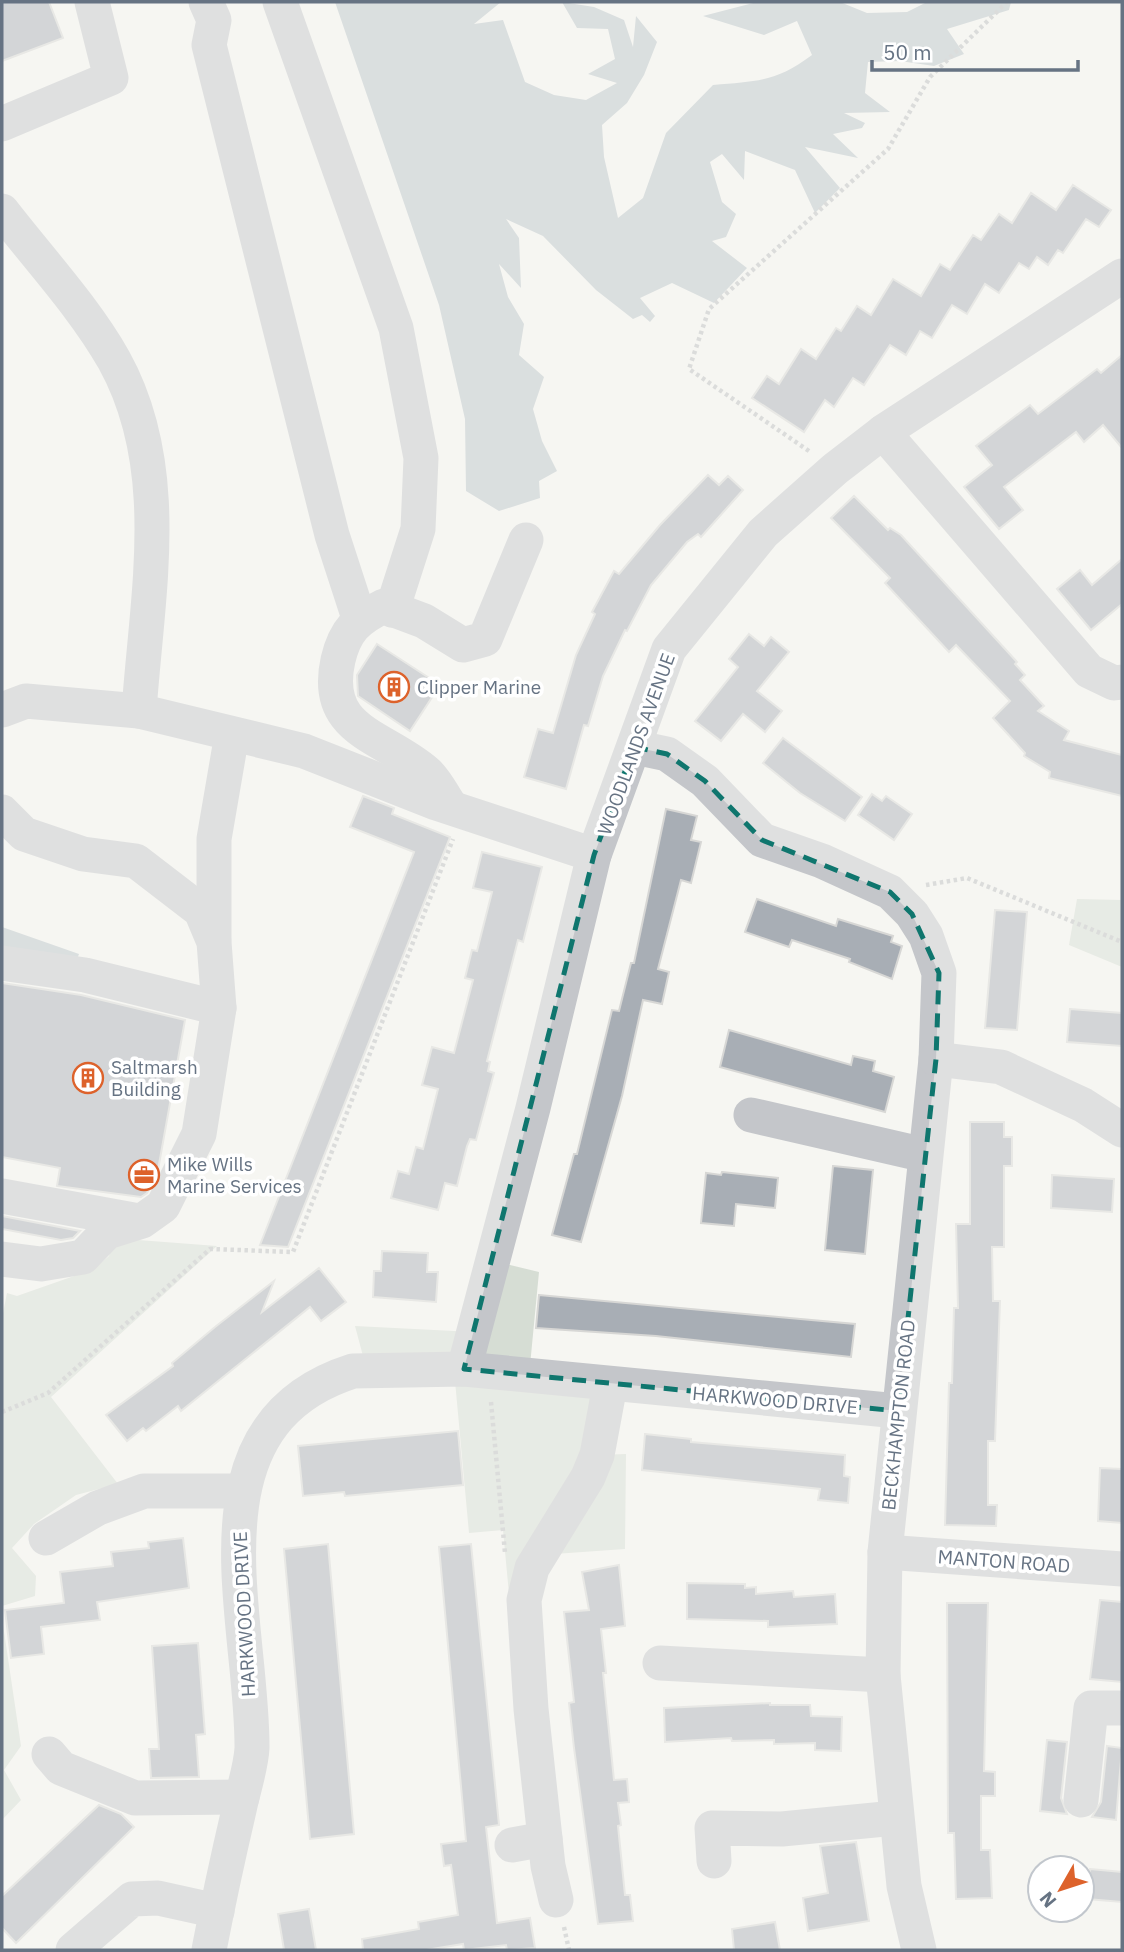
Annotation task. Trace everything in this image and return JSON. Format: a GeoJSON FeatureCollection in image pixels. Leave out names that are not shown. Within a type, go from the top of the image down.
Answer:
{"type":"FeatureCollection","features":[{"type":"Feature","properties":{"kind":"street"},"geometry":{"type":"LineString","coordinates":[[2,124],[111,78],[92,2]]}},
{"type":"Feature","properties":{"kind":"street"},"geometry":{"type":"LineString","coordinates":[[280,2],[396,328],[421,458],[418,529],[376,614],[341,646],[333,681],[340,711],[358,730],[428,773],[457,809]]}},
{"type":"Feature","properties":{"kind":"street"},"geometry":{"type":"LineString","coordinates":[[217,8],[209,45],[332,535],[376,614]]}},
{"type":"Feature","properties":{"kind":"street"},"geometry":{"type":"LineString","coordinates":[[2,211],[115,361],[146,440],[152,503],[139,711]]}},
{"type":"Feature","properties":{"kind":"street","name":"WOODLANDS AVENUE"},"geometry":{"type":"LineString","coordinates":[[476,1371],[533,1108],[594,855],[669,649],[763,533],[835,469],[883,432],[1122,276]]}},
{"type":"Feature","properties":{"kind":"street"},"geometry":{"type":"LineString","coordinates":[[883,432],[1089,671],[1114,683],[1122,682]]}},
{"type":"Feature","properties":{"kind":"street"},"geometry":{"type":"LineString","coordinates":[[376,614],[424,621],[463,645],[485,639],[526,540]]}},
{"type":"Feature","properties":{"kind":"street"},"geometry":{"type":"LineString","coordinates":[[2,710],[26,702],[139,711],[304,751],[457,809],[594,855]]}},
{"type":"Feature","properties":{"kind":"street"},"geometry":{"type":"LineString","coordinates":[[2,1259],[41,1264],[83,1257],[107,1232],[142,1221],[163,1206],[199,1134],[219,1008],[214,942],[214,839],[232,734]]}},
{"type":"Feature","properties":{"kind":"street","name":"BECKHAMPTON ROAD"},"geometry":{"type":"LineString","coordinates":[[634,747],[667,754],[705,781],[762,840],[822,861],[890,892],[912,914],[926,936],[939,973],[936,1059],[885,1552],[884,1675],[895,1818],[904,1886],[919,1950]]}},
{"type":"Feature","properties":{"kind":"street"},"geometry":{"type":"LineString","coordinates":[[2,812],[24,834],[83,854],[136,861],[201,911],[214,942]]}},
{"type":"Feature","properties":{"kind":"street"},"geometry":{"type":"LineString","coordinates":[[2,963],[85,975],[219,1008]]}},
{"type":"Feature","properties":{"kind":"street"},"geometry":{"type":"LineString","coordinates":[[936,1059],[1001,1067],[1083,1105],[1122,1130]]}},
{"type":"Feature","properties":{"kind":"street"},"geometry":{"type":"LineString","coordinates":[[751,1115],[925,1155]]}},
{"type":"Feature","properties":{"kind":"street"},"geometry":{"type":"LineString","coordinates":[[2,1196],[142,1221]]}},
{"type":"Feature","properties":{"kind":"street","name":"HARKWOOD DRIVE"},"geometry":{"type":"LineString","coordinates":[[209,1950],[252,1750],[238,1535],[243,1491],[263,1436],[288,1409],[336,1377],[353,1371],[476,1371],[898,1411]]}},
{"type":"Feature","properties":{"kind":"street"},"geometry":{"type":"LineString","coordinates":[[556,1900],[529,1842],[531,1709],[524,1600],[533,1568],[588,1477],[597,1455],[610,1385]]}},
{"type":"Feature","properties":{"kind":"street"},"geometry":{"type":"LineString","coordinates":[[46,1538],[98,1508],[144,1491],[243,1491]]}},
{"type":"Feature","properties":{"kind":"street","name":"MANTON ROAD"},"geometry":{"type":"LineString","coordinates":[[885,1552],[1122,1569]]}},
{"type":"Feature","properties":{"kind":"street"},"geometry":{"type":"LineString","coordinates":[[660,1663],[884,1675]]}},
{"type":"Feature","properties":{"kind":"street"},"geometry":{"type":"LineString","coordinates":[[1081,1800],[1091,1707],[1122,1708]]}},
{"type":"Feature","properties":{"kind":"street"},"geometry":{"type":"LineString","coordinates":[[49,1754],[61,1768],[135,1798],[242,1797]]}},
{"type":"Feature","properties":{"kind":"street"},"geometry":{"type":"LineString","coordinates":[[714,1861],[712,1828],[782,1829],[895,1818]]}},
{"type":"Feature","properties":{"kind":"street"},"geometry":{"type":"LineString","coordinates":[[73,1950],[132,1899],[158,1898],[217,1911]]}},
{"type":"Feature","properties":{"kind":"path"},"geometry":{"type":"LineString","coordinates":[[835,469],[689,369],[709,309],[888,149],[930,77],[1007,2]]}},
{"type":"Feature","properties":{"kind":"path"},"geometry":{"type":"LineString","coordinates":[[2,1412],[47,1393],[211,1249],[293,1252],[457,809]]}},
{"type":"Feature","properties":{"kind":"path"},"geometry":{"type":"LineString","coordinates":[[890,892],[967,878],[1122,942]]}},
{"type":"Feature","properties":{"kind":"path"},"geometry":{"type":"LineString","coordinates":[[476,1371],[505,1555]]}},
{"type":"Feature","properties":{"kind":"highlighted area"},"geometry":{"type":"Polygon","coordinates":[[[634,747],[667,754],[705,781],[762,840],[890,892],[912,914],[939,973],[936,1059],[898,1411],[464,1369],[594,855],[634,747]]]}},
{"type":"Feature","properties":{"kind":"shaded area"},"geometry":{"type":"Polygon","coordinates":[[[335,2],[501,2],[474,24],[503,20],[525,82],[554,95],[586,100],[617,83],[588,74],[615,59],[608,29],[577,28],[562,2],[594,7],[624,20],[633,47],[636,16],[657,42],[644,75],[627,103],[602,125],[604,157],[618,218],[643,198],[666,133],[713,85],[766,79],[788,71],[812,55],[797,21],[764,35],[703,16],[757,2],[840,2],[867,13],[907,12],[927,2],[1011,2],[1009,10],[947,29],[964,54],[934,66],[900,61],[868,62],[865,93],[890,112],[844,113],[865,123],[862,128],[833,134],[858,158],[805,147],[840,188],[815,213],[795,170],[745,151],[744,180],[722,154],[710,162],[722,202],[736,214],[726,237],[712,241],[747,268],[714,303],[672,283],[640,298],[655,316],[650,322],[642,315],[633,319],[596,290],[543,236],[506,219],[519,238],[521,288],[499,264],[508,297],[524,324],[519,355],[544,377],[533,409],[542,441],[557,471],[539,481],[540,498],[499,511],[466,491],[465,419],[439,305],[335,2]]]}},
{"type":"Feature","properties":{"kind":"shaded area"},"geometry":{"type":"Polygon","coordinates":[[[1077,899],[1122,900],[1122,967],[1069,945],[1077,899]]]}},
{"type":"Feature","properties":{"kind":"shaded area"},"geometry":{"type":"Polygon","coordinates":[[[2,927],[79,954],[67,986],[2,965],[2,927]]]}},
{"type":"Feature","properties":{"kind":"shaded area"},"geometry":{"type":"Polygon","coordinates":[[[112,1238],[217,1246],[51,1397],[118,1484],[76,1495],[34,1524],[12,1548],[36,1576],[35,1596],[2,1606],[2,1318],[7,1293],[17,1296],[94,1269],[109,1256],[112,1238]]]}},
{"type":"Feature","properties":{"kind":"shaded area"},"geometry":{"type":"Polygon","coordinates":[[[493,1261],[539,1272],[529,1376],[610,1385],[598,1455],[626,1454],[625,1549],[540,1555],[509,1594],[503,1530],[469,1533],[454,1370],[367,1371],[355,1326],[474,1332],[493,1261]]]}},
{"type":"Feature","properties":{"kind":"shaded area"},"geometry":{"type":"Polygon","coordinates":[[[2,1618],[21,1746],[4,1770],[21,1800],[2,1820],[2,1618]]]}},
{"type":"Feature","properties":{"kind":"building"},"geometry":{"type":"Polygon","coordinates":[[[2,2],[49,2],[63,38],[2,61],[2,2]]]}},
{"type":"Feature","properties":{"kind":"building"},"geometry":{"type":"Polygon","coordinates":[[[1073,185],[1111,210],[1099,227],[1086,219],[1063,253],[1058,250],[1048,265],[1037,257],[1029,269],[1019,263],[999,293],[985,284],[967,314],[952,305],[932,338],[920,331],[906,355],[890,345],[864,385],[853,378],[834,407],[825,400],[804,432],[752,398],[767,376],[779,384],[801,349],[816,359],[836,328],[841,331],[857,306],[871,315],[893,279],[921,296],[940,264],[950,270],[973,235],[981,240],[999,214],[1012,223],[1031,193],[1056,210],[1073,185]]]}},
{"type":"Feature","properties":{"kind":"building"},"geometry":{"type":"Polygon","coordinates":[[[1122,355],[1122,448],[1103,425],[1084,442],[1076,432],[1004,487],[1023,510],[999,529],[964,487],[992,465],[976,446],[1030,405],[1038,414],[1097,369],[1101,373],[1122,355]]]}},
{"type":"Feature","properties":{"kind":"building"},"geometry":{"type":"Polygon","coordinates":[[[708,475],[719,485],[728,476],[743,490],[701,537],[698,534],[687,542],[651,585],[603,676],[588,726],[584,725],[566,789],[524,777],[538,729],[553,733],[576,655],[595,614],[592,612],[614,571],[619,574],[660,525],[708,475]]]}},
{"type":"Feature","properties":{"kind":"building"},"geometry":{"type":"Polygon","coordinates":[[[854,496],[888,530],[890,528],[901,535],[1017,662],[1015,664],[1025,675],[1020,680],[1044,706],[1038,711],[1069,731],[1064,740],[1122,755],[1122,796],[1049,778],[1050,772],[1024,756],[1025,753],[993,718],[1010,701],[956,645],[949,652],[885,583],[890,578],[831,518],[854,496]]]}},
{"type":"Feature","properties":{"kind":"building"},"geometry":{"type":"Polygon","coordinates":[[[1122,559],[1122,604],[1091,630],[1057,589],[1080,570],[1092,585],[1122,559]]]}},
{"type":"Feature","properties":{"kind":"building"},"geometry":{"type":"Polygon","coordinates":[[[749,634],[764,646],[771,637],[789,652],[757,691],[782,711],[765,732],[743,714],[721,741],[695,721],[738,667],[729,659],[749,634]]]}},
{"type":"Feature","properties":{"kind":"building","name":"Clipper Marine"},"geometry":{"type":"Polygon","coordinates":[[[377,644],[440,685],[410,731],[358,696],[357,675],[377,644]]]}},
{"type":"Feature","properties":{"kind":"building"},"geometry":{"type":"Polygon","coordinates":[[[783,738],[862,797],[845,821],[800,793],[763,763],[783,738]]]}},
{"type":"Feature","properties":{"kind":"building"},"geometry":{"type":"Polygon","coordinates":[[[872,794],[882,801],[886,796],[912,814],[894,840],[858,815],[872,794]]]}},
{"type":"Feature","properties":{"kind":"building"},"geometry":{"type":"Polygon","coordinates":[[[363,796],[394,808],[392,814],[450,837],[288,1247],[260,1245],[414,852],[350,827],[363,796]]]}},
{"type":"Feature","properties":{"kind":"building"},"geometry":{"type":"Polygon","coordinates":[[[666,809],[697,816],[691,840],[701,842],[691,883],[681,880],[658,969],[669,972],[662,1004],[643,1000],[622,1096],[581,1242],[552,1235],[574,1154],[577,1154],[612,1010],[619,1011],[631,963],[634,963],[666,809]]]}},
{"type":"Feature","properties":{"kind":"building"},"geometry":{"type":"Polygon","coordinates":[[[482,852],[542,867],[523,942],[518,940],[487,1061],[490,1062],[488,1071],[494,1073],[476,1140],[470,1139],[467,1146],[457,1186],[445,1183],[438,1210],[391,1198],[398,1171],[409,1174],[416,1147],[423,1149],[438,1089],[422,1085],[432,1047],[454,1053],[473,980],[465,978],[472,950],[477,951],[492,892],[473,888],[482,852]]]}},
{"type":"Feature","properties":{"kind":"building"},"geometry":{"type":"Polygon","coordinates":[[[757,899],[836,926],[838,919],[893,936],[891,942],[902,946],[892,979],[849,962],[850,959],[792,940],[789,947],[745,932],[757,899]]]}},
{"type":"Feature","properties":{"kind":"building"},"geometry":{"type":"Polygon","coordinates":[[[995,910],[1027,912],[1017,1030],[985,1028],[995,910]]]}},
{"type":"Feature","properties":{"kind":"building","name":"Saltmarsh Building"},"geometry":{"type":"Polygon","coordinates":[[[2,983],[81,995],[185,1020],[158,1170],[147,1193],[141,1197],[57,1186],[60,1168],[2,1157],[2,983]]]}},
{"type":"Feature","properties":{"kind":"building"},"geometry":{"type":"Polygon","coordinates":[[[1070,1009],[1122,1013],[1122,1046],[1067,1042],[1070,1009]]]}},
{"type":"Feature","properties":{"kind":"building"},"geometry":{"type":"Polygon","coordinates":[[[729,1030],[851,1065],[853,1056],[875,1061],[873,1071],[894,1077],[885,1112],[720,1067],[729,1030]]]}},
{"type":"Feature","properties":{"kind":"building"},"geometry":{"type":"Polygon","coordinates":[[[970,1122],[1004,1122],[1004,1137],[1012,1137],[1012,1166],[1004,1166],[1004,1247],[992,1247],[993,1301],[1000,1301],[995,1441],[988,1441],[988,1505],[997,1505],[996,1526],[945,1525],[949,1383],[952,1383],[954,1308],[958,1308],[956,1224],[970,1224],[970,1122]]]}},
{"type":"Feature","properties":{"kind":"building"},"geometry":{"type":"Polygon","coordinates":[[[833,1166],[873,1170],[865,1254],[825,1250],[833,1166]]]}},
{"type":"Feature","properties":{"kind":"building"},"geometry":{"type":"Polygon","coordinates":[[[722,1172],[778,1178],[775,1208],[736,1204],[734,1226],[701,1223],[706,1173],[721,1175],[722,1172]]]}},
{"type":"Feature","properties":{"kind":"building"},"geometry":{"type":"Polygon","coordinates":[[[1052,1175],[1114,1179],[1112,1212],[1051,1208],[1052,1175]]]}},
{"type":"Feature","properties":{"kind":"building"},"geometry":{"type":"Polygon","coordinates":[[[2,1216],[80,1231],[73,1238],[61,1240],[2,1229],[2,1216]]]}},
{"type":"Feature","properties":{"kind":"building"},"geometry":{"type":"Polygon","coordinates":[[[382,1251],[428,1253],[427,1272],[438,1272],[436,1302],[373,1297],[374,1271],[381,1271],[382,1251]]]}},
{"type":"Feature","properties":{"kind":"building"},"geometry":{"type":"Polygon","coordinates":[[[319,1268],[346,1302],[321,1321],[310,1307],[181,1411],[178,1406],[146,1431],[143,1428],[127,1441],[106,1415],[173,1366],[172,1363],[274,1281],[262,1312],[319,1268]]]}},
{"type":"Feature","properties":{"kind":"building"},"geometry":{"type":"Polygon","coordinates":[[[539,1295],[855,1324],[851,1357],[656,1336],[536,1328],[539,1295]]]}},
{"type":"Feature","properties":{"kind":"building"},"geometry":{"type":"Polygon","coordinates":[[[458,1431],[463,1485],[345,1496],[344,1492],[303,1496],[298,1446],[458,1431]]]}},
{"type":"Feature","properties":{"kind":"building"},"geometry":{"type":"Polygon","coordinates":[[[645,1434],[691,1439],[691,1442],[845,1455],[844,1476],[850,1477],[848,1503],[818,1500],[820,1489],[642,1470],[645,1434]]]}},
{"type":"Feature","properties":{"kind":"building"},"geometry":{"type":"Polygon","coordinates":[[[1100,1468],[1122,1469],[1122,1523],[1098,1521],[1100,1468]]]}},
{"type":"Feature","properties":{"kind":"building"},"geometry":{"type":"Polygon","coordinates":[[[183,1538],[189,1588],[97,1602],[100,1620],[41,1627],[44,1654],[11,1658],[5,1610],[64,1603],[60,1572],[113,1566],[111,1552],[149,1548],[148,1542],[183,1538]]]}},
{"type":"Feature","properties":{"kind":"building"},"geometry":{"type":"Polygon","coordinates":[[[328,1544],[354,1834],[310,1839],[284,1549],[328,1544]]]}},
{"type":"Feature","properties":{"kind":"building"},"geometry":{"type":"Polygon","coordinates":[[[471,1544],[499,1825],[486,1827],[497,1923],[530,1918],[535,1948],[507,1950],[506,1945],[464,1950],[463,1944],[426,1950],[363,1950],[362,1939],[419,1929],[418,1922],[458,1915],[451,1865],[444,1866],[441,1844],[466,1841],[439,1547],[471,1544]]]}},
{"type":"Feature","properties":{"kind":"building"},"geometry":{"type":"Polygon","coordinates":[[[619,1565],[625,1626],[601,1629],[614,1780],[627,1779],[629,1802],[618,1803],[621,1825],[618,1826],[625,1895],[630,1895],[633,1921],[598,1924],[569,1703],[574,1702],[564,1612],[589,1610],[582,1572],[619,1565]]]}},
{"type":"Feature","properties":{"kind":"building"},"geometry":{"type":"Polygon","coordinates":[[[687,1583],[745,1584],[745,1588],[756,1587],[756,1594],[793,1591],[794,1597],[835,1594],[837,1624],[768,1627],[768,1621],[687,1619],[687,1583]]]}},
{"type":"Feature","properties":{"kind":"building"},"geometry":{"type":"Polygon","coordinates":[[[1100,1600],[1122,1602],[1122,1682],[1090,1679],[1100,1600]]]}},
{"type":"Feature","properties":{"kind":"building"},"geometry":{"type":"Polygon","coordinates":[[[947,1603],[988,1603],[984,1771],[995,1772],[995,1796],[981,1796],[981,1850],[990,1850],[992,1898],[956,1899],[954,1833],[948,1833],[947,1603]]]}},
{"type":"Feature","properties":{"kind":"building"},"geometry":{"type":"Polygon","coordinates":[[[198,1643],[205,1734],[196,1735],[199,1777],[151,1778],[149,1749],[159,1749],[152,1646],[198,1643]]]}},
{"type":"Feature","properties":{"kind":"building"},"geometry":{"type":"Polygon","coordinates":[[[770,1703],[810,1705],[811,1716],[842,1717],[841,1751],[815,1750],[815,1743],[774,1744],[774,1740],[732,1741],[731,1738],[665,1742],[664,1708],[770,1703]]]}},
{"type":"Feature","properties":{"kind":"building"},"geometry":{"type":"Polygon","coordinates":[[[1047,1740],[1067,1742],[1061,1798],[1067,1814],[1040,1811],[1047,1740]]]}},
{"type":"Feature","properties":{"kind":"building"},"geometry":{"type":"Polygon","coordinates":[[[1107,1746],[1122,1748],[1116,1820],[1092,1817],[1101,1802],[1107,1746]]]}},
{"type":"Feature","properties":{"kind":"building"},"geometry":{"type":"Polygon","coordinates":[[[99,1805],[121,1814],[134,1827],[16,1943],[2,1928],[2,1896],[99,1805]]]}},
{"type":"Feature","properties":{"kind":"building"},"geometry":{"type":"Polygon","coordinates":[[[856,1842],[869,1921],[808,1931],[803,1898],[828,1893],[820,1846],[856,1842]]]}},
{"type":"Feature","properties":{"kind":"building"},"geometry":{"type":"Polygon","coordinates":[[[1096,1870],[1122,1872],[1122,1902],[1096,1900],[1096,1870]]]}},
{"type":"Feature","properties":{"kind":"building"},"geometry":{"type":"Polygon","coordinates":[[[309,1909],[316,1950],[284,1950],[278,1914],[309,1909]]]}},
{"type":"Feature","properties":{"kind":"building"},"geometry":{"type":"Polygon","coordinates":[[[775,1922],[780,1950],[734,1950],[732,1929],[775,1922]]]}},
{"type":"Feature","properties":{"kind":"place","name":"Clipper Marine"},"geometry":{"type":"Point","coordinates":[394,687]}},
{"type":"Feature","properties":{"kind":"place","name":"Saltmarsh Building"},"geometry":{"type":"Point","coordinates":[88,1078]}},
{"type":"Feature","properties":{"kind":"place","name":"Mike Wills Marine Services"},"geometry":{"type":"Point","coordinates":[144,1175]}}]}
